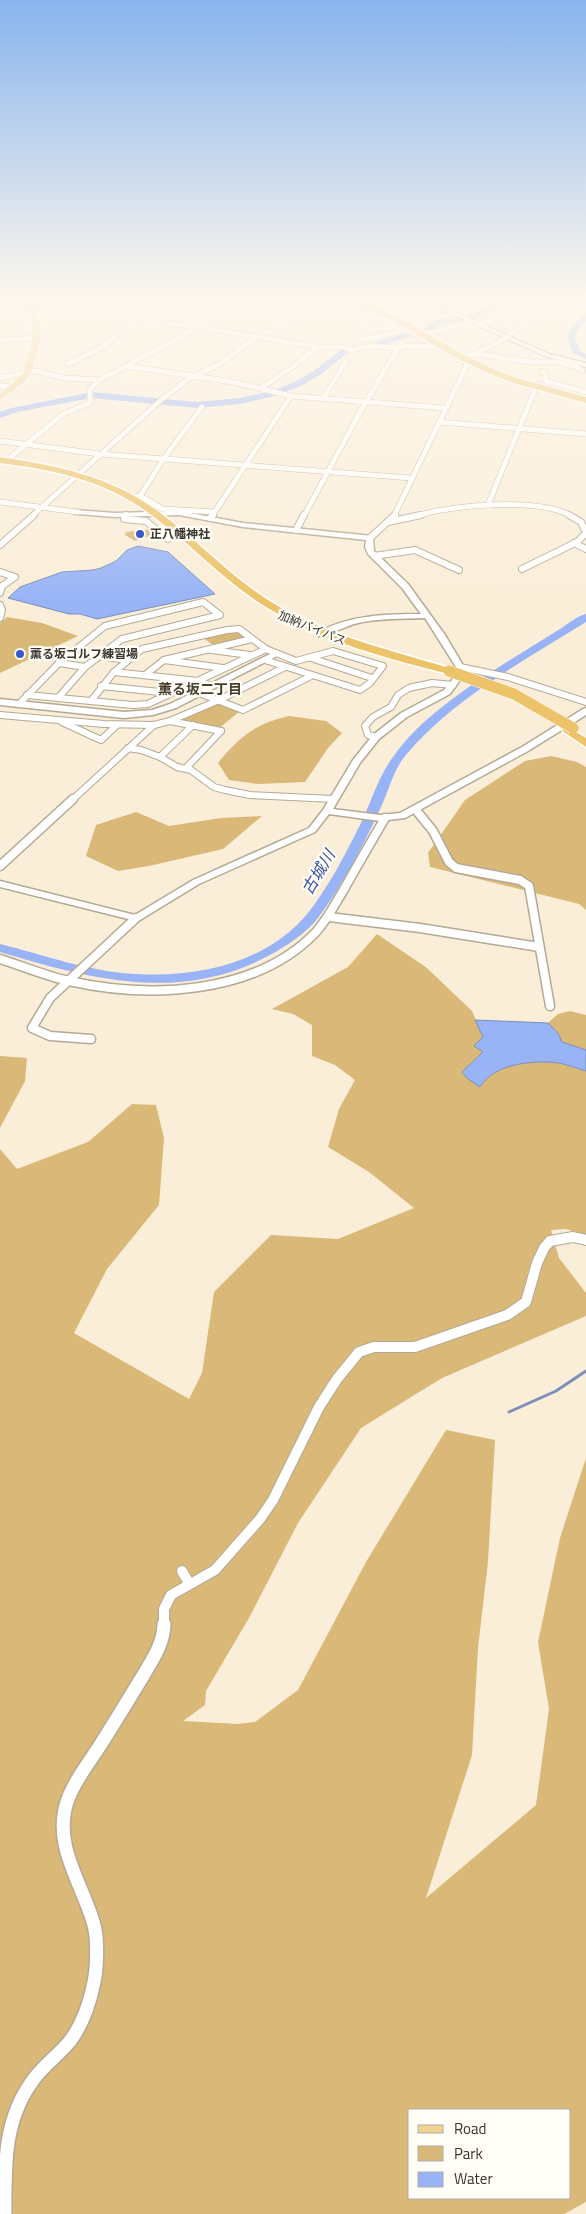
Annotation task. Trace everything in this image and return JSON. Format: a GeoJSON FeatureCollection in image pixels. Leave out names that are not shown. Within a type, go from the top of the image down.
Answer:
{"type":"FeatureCollection","features":[{"type":"Feature","properties":{"kind":"highway","name":"加納バイパス"},"geometry":{"type":"LineString","coordinates":[[2,462],[75,477],[136,497],[151,513],[241,592],[278,616],[323,632],[451,670],[536,710],[586,738]]}},
{"type":"Feature","properties":{"kind":"highway","name":"加納バイパス"},"geometry":{"type":"LineString","coordinates":[[75,477],[104,489],[151,513]]}},
{"type":"Feature","properties":{"kind":"highway","name":"加納バイパス"},"geometry":{"type":"LineString","coordinates":[[571,729],[586,744]]}},
{"type":"Feature","properties":{"kind":"street"},"geometry":{"type":"LineString","coordinates":[[2,462],[63,414],[90,403],[91,395]]}},
{"type":"Feature","properties":{"kind":"street"},"geometry":{"type":"LineString","coordinates":[[0,545],[167,395]]}},
{"type":"Feature","properties":{"kind":"street"},"geometry":{"type":"LineString","coordinates":[[288,395],[445,408]]}},
{"type":"Feature","properties":{"kind":"street"},"geometry":{"type":"LineString","coordinates":[[323,399],[325,395]]}},
{"type":"Feature","properties":{"kind":"street"},"geometry":{"type":"LineString","coordinates":[[296,530],[372,395]]}},
{"type":"Feature","properties":{"kind":"street"},"geometry":{"type":"LineString","coordinates":[[92,1039],[38,1033],[32,1028],[50,998],[136,918],[196,882],[312,830],[327,811],[356,762],[376,737],[404,715],[447,692],[453,684],[445,641],[404,586],[374,556],[369,547],[370,538],[394,516],[451,395]]}},
{"type":"Feature","properties":{"kind":"street"},"geometry":{"type":"LineString","coordinates":[[488,505],[531,395]]}},
{"type":"Feature","properties":{"kind":"street"},"geometry":{"type":"LineString","coordinates":[[212,515],[291,396]]}},
{"type":"Feature","properties":{"kind":"street"},"geometry":{"type":"LineString","coordinates":[[202,407],[136,497],[163,509],[212,515],[244,525],[370,538]]}},
{"type":"Feature","properties":{"kind":"street"},"geometry":{"type":"LineString","coordinates":[[439,422],[586,434]]}},
{"type":"Feature","properties":{"kind":"street"},"geometry":{"type":"LineString","coordinates":[[0,441],[100,454],[411,478]]}},
{"type":"Feature","properties":{"kind":"street"},"geometry":{"type":"LineString","coordinates":[[0,502],[78,512],[126,515],[179,513],[212,515]]}},
{"type":"Feature","properties":{"kind":"street"},"geometry":{"type":"LineString","coordinates":[[388,522],[446,508],[488,505],[548,508],[566,513],[582,522],[586,529],[584,536],[522,569]]}},
{"type":"Feature","properties":{"kind":"street"},"geometry":{"type":"LineString","coordinates":[[126,515],[124,519],[146,521],[168,539]]}},
{"type":"Feature","properties":{"kind":"street"},"geometry":{"type":"LineString","coordinates":[[574,543],[586,550]]}},
{"type":"Feature","properties":{"kind":"street"},"geometry":{"type":"LineString","coordinates":[[374,556],[415,550],[459,570]]}},
{"type":"Feature","properties":{"kind":"street"},"geometry":{"type":"LineString","coordinates":[[0,572],[15,577],[2,586],[0,593]]}},
{"type":"Feature","properties":{"kind":"street"},"geometry":{"type":"LineString","coordinates":[[19,704],[59,662],[106,626],[203,602],[220,615],[122,639],[85,667],[58,698]]}},
{"type":"Feature","properties":{"kind":"street"},"geometry":{"type":"LineString","coordinates":[[0,605],[2,610],[0,618]]}},
{"type":"Feature","properties":{"kind":"street"},"geometry":{"type":"LineString","coordinates":[[323,632],[336,626],[362,620],[425,616]]}},
{"type":"Feature","properties":{"kind":"street"},"geometry":{"type":"LineString","coordinates":[[195,620],[210,633]]}},
{"type":"Feature","properties":{"kind":"street"},"geometry":{"type":"LineString","coordinates":[[90,701],[114,672],[142,649],[210,633],[239,629],[266,649],[296,661],[333,651],[383,666],[370,683],[360,690],[311,676],[266,660]]}},
{"type":"Feature","properties":{"kind":"street"},"geometry":{"type":"LineString","coordinates":[[198,636],[214,648]]}},
{"type":"Feature","properties":{"kind":"street"},"geometry":{"type":"LineString","coordinates":[[145,675],[164,660],[252,639]]}},
{"type":"Feature","properties":{"kind":"street"},"geometry":{"type":"LineString","coordinates":[[27,695],[133,705],[148,704],[266,649]]}},
{"type":"Feature","properties":{"kind":"street"},"geometry":{"type":"LineString","coordinates":[[206,650],[251,656]]}},
{"type":"Feature","properties":{"kind":"street"},"geometry":{"type":"LineString","coordinates":[[0,702],[139,714],[165,709],[278,654]]}},
{"type":"Feature","properties":{"kind":"street"},"geometry":{"type":"LineString","coordinates":[[100,656],[127,660]]}},
{"type":"Feature","properties":{"kind":"street"},"geometry":{"type":"LineString","coordinates":[[311,658],[372,678]]}},
{"type":"Feature","properties":{"kind":"street"},"geometry":{"type":"LineString","coordinates":[[164,660],[223,668]]}},
{"type":"Feature","properties":{"kind":"street"},"geometry":{"type":"LineString","coordinates":[[59,662],[85,667]]}},
{"type":"Feature","properties":{"kind":"street"},"geometry":{"type":"LineString","coordinates":[[0,715],[117,725],[154,725],[170,721],[219,700],[285,667]]}},
{"type":"Feature","properties":{"kind":"street"},"geometry":{"type":"LineString","coordinates":[[451,670],[486,671],[586,702]]}},
{"type":"Feature","properties":{"kind":"street"},"geometry":{"type":"LineString","coordinates":[[114,672],[198,681],[212,686]]}},
{"type":"Feature","properties":{"kind":"street"},"geometry":{"type":"LineString","coordinates":[[199,693],[243,710],[311,676]]}},
{"type":"Feature","properties":{"kind":"street"},"geometry":{"type":"LineString","coordinates":[[376,737],[368,735],[365,726],[373,716],[392,706],[398,694],[410,688],[431,683],[453,684]]}},
{"type":"Feature","properties":{"kind":"street"},"geometry":{"type":"LineString","coordinates":[[101,686],[172,693]]}},
{"type":"Feature","properties":{"kind":"street"},"geometry":{"type":"LineString","coordinates":[[327,811],[382,818],[402,816],[525,749],[586,711]]}},
{"type":"Feature","properties":{"kind":"street"},"geometry":{"type":"LineString","coordinates":[[60,720],[64,724],[101,740],[117,725]]}},
{"type":"Feature","properties":{"kind":"street"},"geometry":{"type":"LineString","coordinates":[[170,721],[221,731],[186,768]]}},
{"type":"Feature","properties":{"kind":"street"},"geometry":{"type":"LineString","coordinates":[[0,866],[154,725]]}},
{"type":"Feature","properties":{"kind":"street"},"geometry":{"type":"LineString","coordinates":[[160,757],[193,726]]}},
{"type":"Feature","properties":{"kind":"street"},"geometry":{"type":"LineString","coordinates":[[128,748],[141,750],[160,757],[177,767],[186,768],[203,777],[214,787],[225,790],[250,795],[333,799]]}},
{"type":"Feature","properties":{"kind":"street"},"geometry":{"type":"LineString","coordinates":[[416,810],[434,831],[449,862],[456,868],[520,880],[527,884],[550,1006]]}},
{"type":"Feature","properties":{"kind":"street"},"geometry":{"type":"LineString","coordinates":[[0,959],[71,979],[127,988],[168,989],[205,986],[238,978],[273,963],[299,947],[315,934],[329,917],[382,818]]}},
{"type":"Feature","properties":{"kind":"street"},"geometry":{"type":"LineString","coordinates":[[0,884],[136,918]]}},
{"type":"Feature","properties":{"kind":"street"},"geometry":{"type":"LineString","coordinates":[[329,917],[420,928],[539,947]]}},
{"type":"Feature","properties":{"kind":"street"},"geometry":{"type":"LineString","coordinates":[[5,2214],[5,2162],[12,2118],[31,2082],[70,2040],[80,2022],[94,1982],[96,1964],[94,1927],[64,1848],[63,1821],[68,1799],[85,1766],[98,1749],[164,1635],[164,1609],[171,1595],[189,1583],[215,1570],[260,1519],[273,1500],[319,1408],[337,1379],[359,1352],[374,1347],[415,1347],[507,1315],[526,1302],[537,1263],[544,1248],[550,1241],[573,1237],[586,1240]]}},
{"type":"Feature","properties":{"kind":"street"},"geometry":{"type":"LineString","coordinates":[[182,1571],[189,1583]]}},
{"type":"Feature","properties":{"kind":"green space"},"geometry":{"type":"Polygon","coordinates":[[[154,530],[152,535],[135,541],[125,535],[126,532],[154,530]]]}},
{"type":"Feature","properties":{"kind":"green space","name":"薫る坂ゴルフ練習場"},"geometry":{"type":"Polygon","coordinates":[[[7,617],[42,623],[78,636],[0,673],[0,623],[7,617]]]}},
{"type":"Feature","properties":{"kind":"green space"},"geometry":{"type":"Polygon","coordinates":[[[239,630],[249,638],[213,645],[202,637],[239,630]]]}},
{"type":"Feature","properties":{"kind":"green space"},"geometry":{"type":"Polygon","coordinates":[[[219,702],[239,712],[218,729],[180,721],[219,702]]]}},
{"type":"Feature","properties":{"kind":"green space"},"geometry":{"type":"Polygon","coordinates":[[[289,716],[326,721],[342,733],[328,748],[305,782],[258,784],[229,780],[218,763],[233,746],[258,727],[289,716]]]}},
{"type":"Feature","properties":{"kind":"green space"},"geometry":{"type":"Polygon","coordinates":[[[551,756],[577,762],[586,767],[586,910],[579,904],[430,867],[428,853],[465,800],[525,761],[551,756]]]}},
{"type":"Feature","properties":{"kind":"green space"},"geometry":{"type":"Polygon","coordinates":[[[136,812],[169,826],[221,818],[262,816],[223,849],[149,866],[118,871],[86,856],[96,825],[136,812]]]}},
{"type":"Feature","properties":{"kind":"green space"},"geometry":{"type":"Polygon","coordinates":[[[377,934],[427,968],[472,1011],[483,1037],[483,1052],[462,1072],[468,1079],[480,1087],[486,1079],[495,1073],[505,1068],[527,1063],[559,1063],[586,1071],[586,1235],[566,1229],[551,1230],[559,1258],[586,1293],[586,1316],[442,1378],[361,1428],[298,1523],[249,1618],[206,1691],[205,1705],[183,1721],[238,1724],[255,1722],[298,1690],[366,1562],[446,1430],[495,1440],[488,1562],[478,1648],[472,1755],[426,1898],[536,1805],[549,1709],[538,1642],[560,1538],[586,1458],[586,2202],[564,2214],[0,2214],[0,1149],[17,1169],[88,1142],[132,1104],[156,1105],[164,1138],[159,1205],[107,1269],[74,1333],[189,1399],[202,1373],[214,1292],[271,1235],[338,1239],[414,1208],[369,1172],[328,1147],[339,1109],[355,1080],[335,1065],[312,1056],[312,1025],[293,1014],[272,1009],[348,967],[377,934]]]}},
{"type":"Feature","properties":{"kind":"green space"},"geometry":{"type":"Polygon","coordinates":[[[570,1011],[586,1015],[586,1050],[562,1042],[558,1033],[548,1023],[558,1014],[570,1011]]]}},
{"type":"Feature","properties":{"kind":"green space"},"geometry":{"type":"Polygon","coordinates":[[[0,1056],[27,1058],[25,1081],[0,1128],[0,1056]]]}},
{"type":"Feature","properties":{"kind":"water"},"geometry":{"type":"Polygon","coordinates":[[[138,546],[168,552],[215,594],[97,619],[80,614],[69,614],[8,598],[20,587],[62,572],[101,568],[116,561],[127,550],[138,546]]]}},
{"type":"Feature","properties":{"kind":"water"},"geometry":{"type":"Polygon","coordinates":[[[475,1020],[548,1023],[558,1033],[562,1042],[586,1050],[586,1071],[559,1063],[527,1063],[505,1068],[495,1073],[486,1079],[480,1087],[468,1079],[462,1072],[483,1052],[474,1046],[483,1037],[475,1020]]]}},
{"type":"Feature","properties":{"kind":"waterway"},"geometry":{"type":"LineString","coordinates":[[0,415],[15,410],[90,395]]}},
{"type":"Feature","properties":{"kind":"waterway"},"geometry":{"type":"LineString","coordinates":[[95,395],[197,405],[240,401],[265,395]]}},
{"type":"Feature","properties":{"kind":"waterway","name":"古城川"},"geometry":{"type":"LineString","coordinates":[[0,948],[67,967],[101,974],[134,979],[168,980],[202,976],[234,967],[266,952],[297,931],[322,903],[339,877],[375,807],[393,764],[409,745],[441,714],[461,698],[522,656],[586,617]]}},
{"type":"Feature","properties":{"kind":"waterway"},"geometry":{"type":"LineString","coordinates":[[509,1412],[556,1391],[586,1371]]}},
{"type":"Feature","properties":{"kind":"place","name":"正八幡神社"},"geometry":{"type":"Point","coordinates":[140,534]}},
{"type":"Feature","properties":{"kind":"place","name":"薫る坂ゴルフ練習場"},"geometry":{"type":"Point","coordinates":[20,654]}},
{"type":"Feature","properties":{"kind":"district","name":"薫る坂二丁目"},"geometry":{"type":"Point","coordinates":[200,689]}}]}
